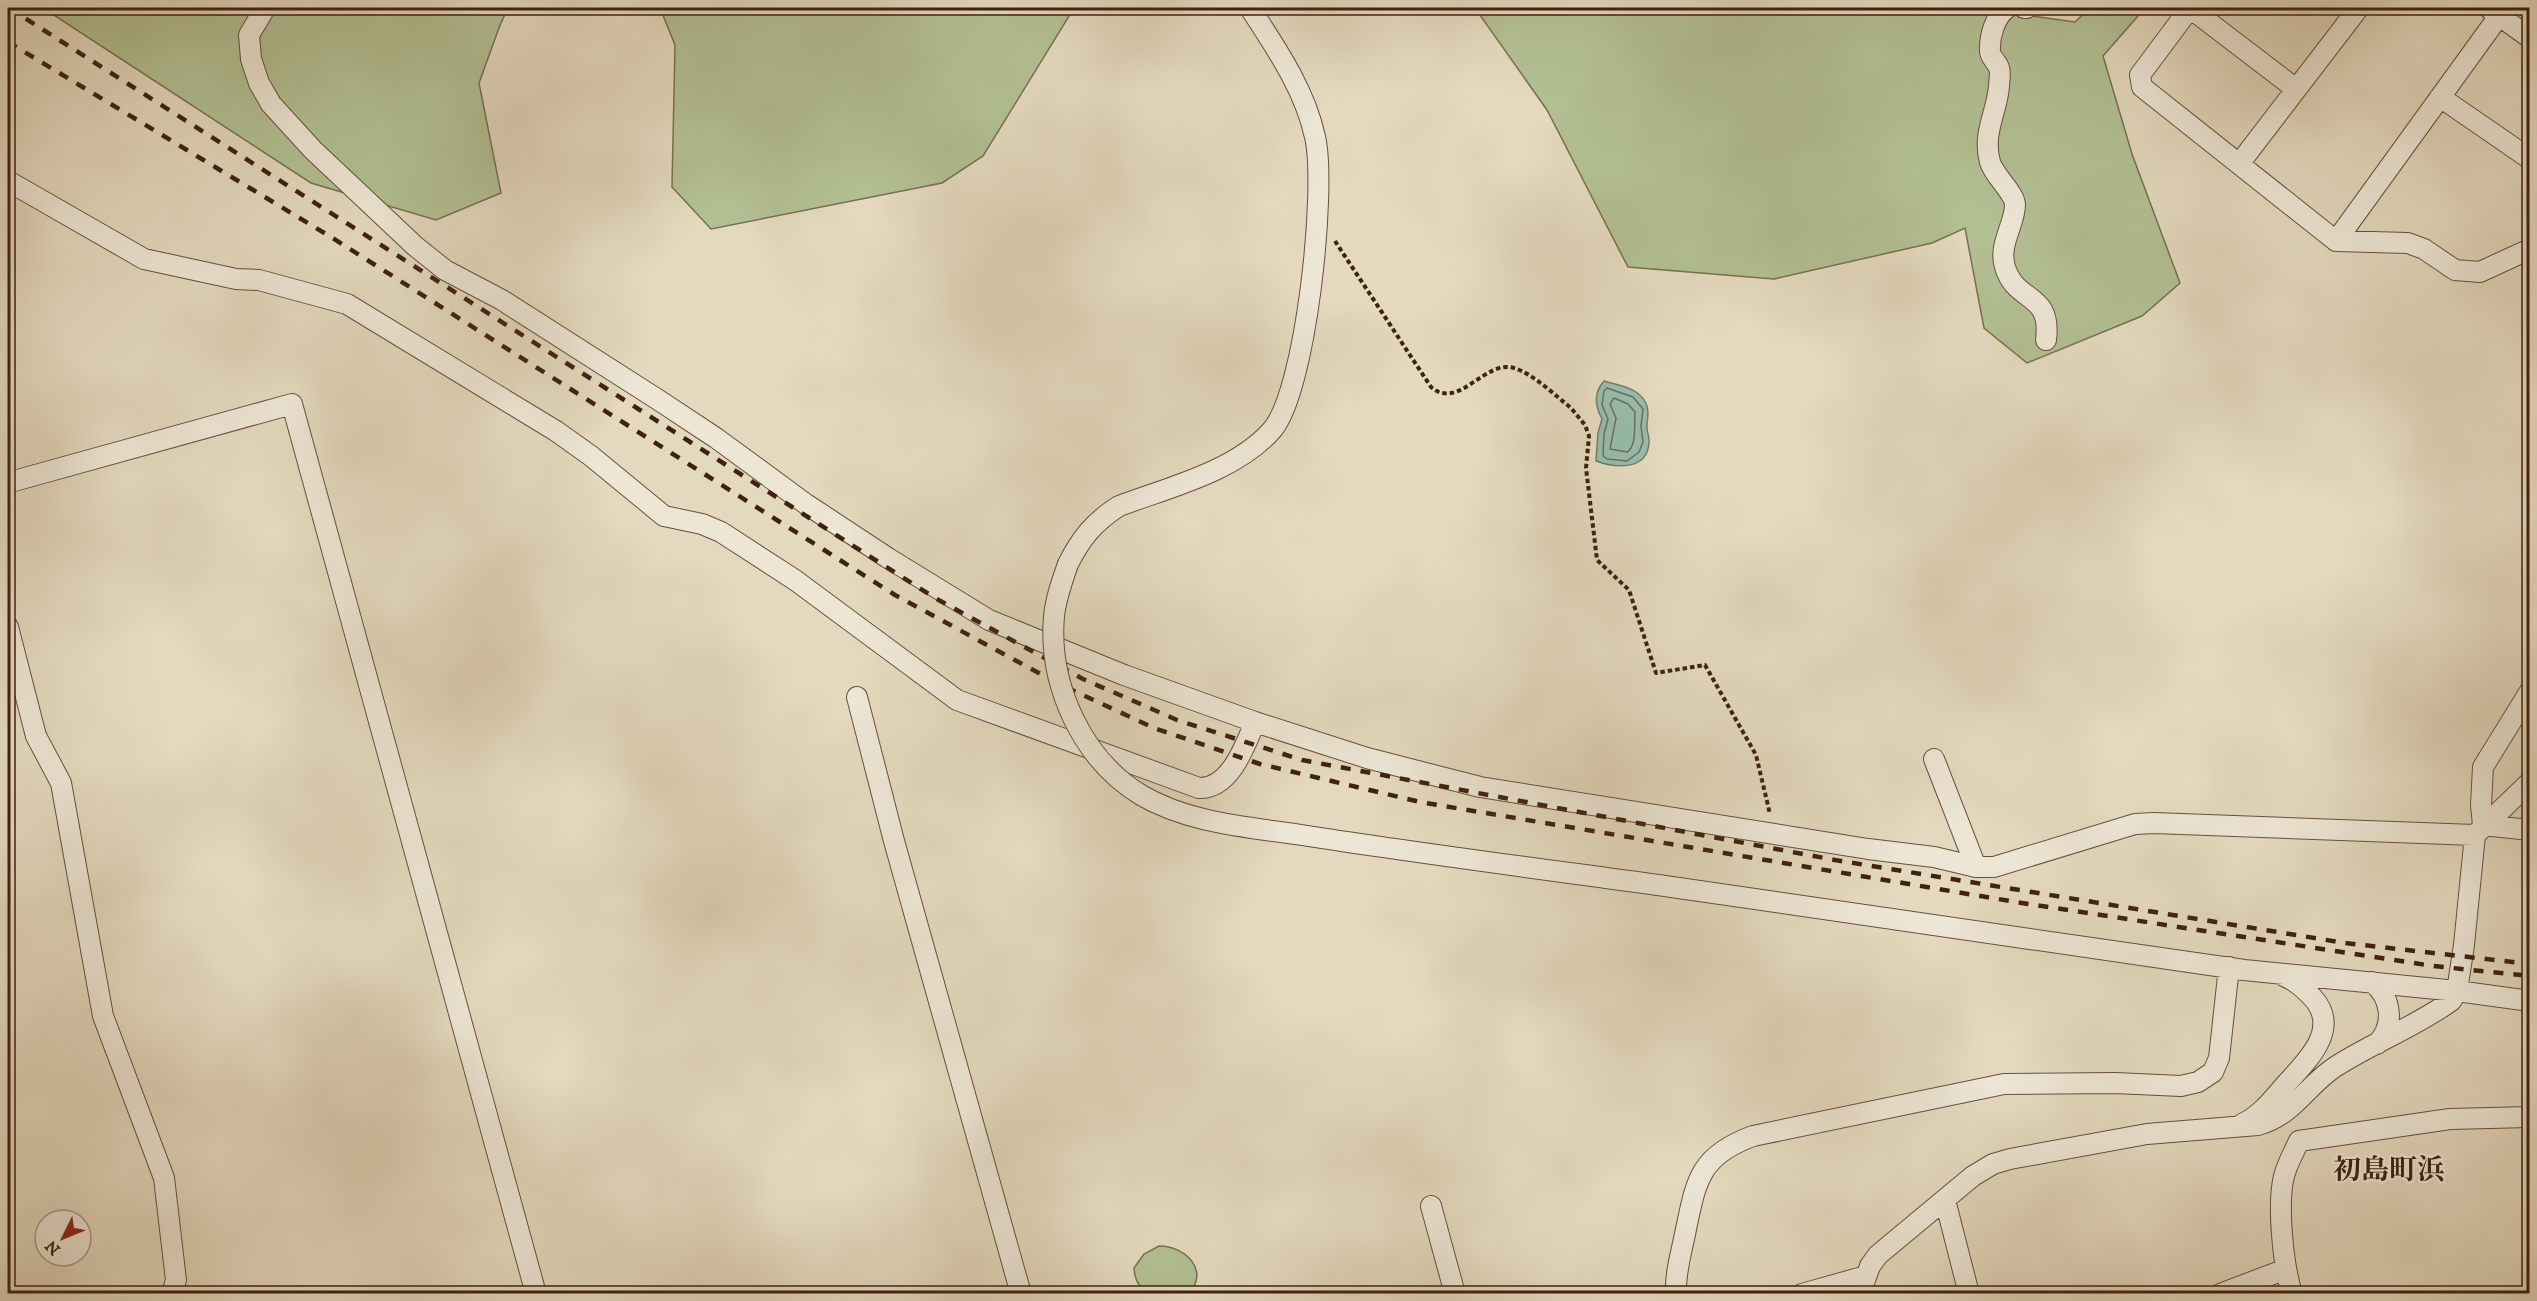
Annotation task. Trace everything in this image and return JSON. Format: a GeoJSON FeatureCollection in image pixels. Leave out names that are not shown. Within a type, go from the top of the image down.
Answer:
{"type":"FeatureCollection","features":[{"type":"Feature","properties":{"kind":"street"},"geometry":{"type":"LineString","coordinates":[[265,8],[249,35],[250,59],[259,83],[271,104],[313,150],[415,246],[445,270],[502,300],[657,399],[716,438],[824,516],[989,620],[1124,675],[1255,722],[1367,758],[1480,787],[1934,857],[1976,867],[1994,867],[2135,824],[2529,830]]}},
{"type":"Feature","properties":{"kind":"street"},"geometry":{"type":"LineString","coordinates":[[1250,8],[1298,88],[1308,113],[1318,156],[1319,215],[1293,387],[1274,428],[1246,454],[1228,464],[1119,506],[1083,535],[1068,564],[1054,617],[1056,667],[1077,725],[1108,770],[1141,795],[1183,814],[1215,821],[2286,976],[2303,987],[2316,1001],[2322,1012],[2324,1029],[2315,1049],[2304,1064],[2258,1114],[2244,1123],[2228,1127]]}},
{"type":"Feature","properties":{"kind":"street"},"geometry":{"type":"LineString","coordinates":[[2007,8],[1994,25],[1990,54],[1999,69],[1999,89],[1989,123],[1987,150],[1994,174],[2014,198],[2015,204],[2006,234],[2004,264],[2016,289],[2032,296],[2044,312],[2048,323],[2046,340]]}},
{"type":"Feature","properties":{"kind":"street"},"geometry":{"type":"LineString","coordinates":[[2296,89],[2190,8],[2140,75],[2142,87],[2336,242],[2408,243],[2424,249],[2455,270],[2480,272],[2529,249]]}},
{"type":"Feature","properties":{"kind":"street"},"geometry":{"type":"LineString","coordinates":[[2239,164],[2357,10],[2354,8]]}},
{"type":"Feature","properties":{"kind":"street"},"geometry":{"type":"LineString","coordinates":[[2336,242],[2440,98],[2493,12],[2529,38]]}},
{"type":"Feature","properties":{"kind":"street"},"geometry":{"type":"LineString","coordinates":[[2440,98],[2529,159]]}},
{"type":"Feature","properties":{"kind":"street"},"geometry":{"type":"LineString","coordinates":[[8,181],[144,259],[236,279],[259,280],[347,304],[556,431],[591,456],[664,516],[702,524],[721,532],[795,580],[957,700],[1200,788],[1209,788],[1222,781],[1248,740],[1255,722]]}},
{"type":"Feature","properties":{"kind":"street"},"geometry":{"type":"LineString","coordinates":[[14,481],[292,404],[536,1293]]}},
{"type":"Feature","properties":{"kind":"street"},"geometry":{"type":"LineString","coordinates":[[8,627],[36,736],[61,783],[103,1016],[164,1178],[176,1280],[172,1293]]}},
{"type":"Feature","properties":{"kind":"street"},"geometry":{"type":"LineString","coordinates":[[1802,1293],[1863,1285],[1878,1255],[1983,1169],[2010,1159],[2147,1134],[2258,1125],[2283,1116],[2334,1068],[2441,1009],[2451,1001],[2457,991],[2479,830],[2483,767],[2529,691]]}},
{"type":"Feature","properties":{"kind":"street"},"geometry":{"type":"LineString","coordinates":[[857,697],[894,841],[1021,1293]]}},
{"type":"Feature","properties":{"kind":"street"},"geometry":{"type":"LineString","coordinates":[[1934,759],[1976,867]]}},
{"type":"Feature","properties":{"kind":"street"},"geometry":{"type":"LineString","coordinates":[[2479,830],[2529,782]]}},
{"type":"Feature","properties":{"kind":"street"},"geometry":{"type":"LineString","coordinates":[[2237,968],[2457,991],[2529,1001]]}},
{"type":"Feature","properties":{"kind":"street"},"geometry":{"type":"LineString","coordinates":[[1676,1293],[1676,1276],[1699,1175],[1720,1152],[1731,1144],[1753,1136],[2004,1084],[2115,1083],[2181,1086],[2198,1083],[2213,1072],[2219,1058],[2237,968]]}},
{"type":"Feature","properties":{"kind":"street"},"geometry":{"type":"LineString","coordinates":[[2372,982],[2382,991],[2390,1015],[2385,1036],[2377,1044]]}},
{"type":"Feature","properties":{"kind":"street"},"geometry":{"type":"LineString","coordinates":[[2283,1116],[2299,1141]]}},
{"type":"Feature","properties":{"kind":"street"},"geometry":{"type":"LineString","coordinates":[[2299,1141],[2450,1119],[2529,1117]]}},
{"type":"Feature","properties":{"kind":"street"},"geometry":{"type":"LineString","coordinates":[[2292,1293],[2286,1269],[2282,1190],[2284,1174],[2299,1141]]}},
{"type":"Feature","properties":{"kind":"street"},"geometry":{"type":"LineString","coordinates":[[1945,1200],[1969,1293]]}},
{"type":"Feature","properties":{"kind":"street"},"geometry":{"type":"LineString","coordinates":[[1431,1206],[1455,1293]]}},
{"type":"Feature","properties":{"kind":"street"},"geometry":{"type":"LineString","coordinates":[[2220,1293],[2286,1269]]}},
{"type":"Feature","properties":{"kind":"path"},"geometry":{"type":"LineString","coordinates":[[1319,215],[1431,387],[1439,394],[1448,394],[1463,388],[1501,367],[1514,367],[1578,415],[1589,436],[1586,468],[1597,560],[1629,590],[1656,673],[1705,665],[1756,755],[1768,801],[1771,833]]}},
{"type":"Feature","properties":{"kind":"shaded area"},"geometry":{"type":"Polygon","coordinates":[[[43,8],[508,8],[479,83],[501,193],[436,220],[311,183],[43,8]]]}},
{"type":"Feature","properties":{"kind":"shaded area"},"geometry":{"type":"Polygon","coordinates":[[[660,8],[1074,8],[983,156],[942,183],[711,229],[672,187],[675,45],[660,8]]]}},
{"type":"Feature","properties":{"kind":"shaded area"},"geometry":{"type":"Polygon","coordinates":[[[1475,8],[1986,8],[2075,22],[2090,8],[2145,8],[2103,56],[2132,154],[2180,283],[2142,316],[2027,363],[1984,328],[1965,228],[1932,243],[1774,279],[1628,267],[1547,110],[1475,8]]]}},
{"type":"Feature","properties":{"kind":"shaded area"},"geometry":{"type":"Polygon","coordinates":[[[1159,1246],[1178,1250],[1192,1261],[1197,1276],[1189,1293],[1153,1293],[1140,1286],[1134,1268],[1144,1254],[1159,1246]]]}},
{"type":"Feature","properties":{"kind":"water"},"geometry":{"type":"Polygon","coordinates":[[[1604,381],[1632,390],[1646,403],[1649,443],[1643,459],[1636,463],[1621,466],[1596,461],[1598,433],[1602,419],[1598,409],[1597,395],[1604,381]]]}},
{"type":"Feature","properties":{"kind":"railway"},"geometry":{"type":"LineString","coordinates":[[9,8],[935,598],[1083,679],[1177,720],[1302,760],[1835,860],[2345,943],[2530,964]]}},
{"type":"Feature","properties":{"kind":"railway"},"geometry":{"type":"LineString","coordinates":[[8,42],[331,237],[895,595],[1059,684],[1154,728],[1260,764],[1420,802],[2016,902],[2433,966],[2530,976]]}},
{"type":"Feature","properties":{"kind":"district","name":"初島町浜"},"geometry":{"type":"Point","coordinates":[2389,1170]}}]}
